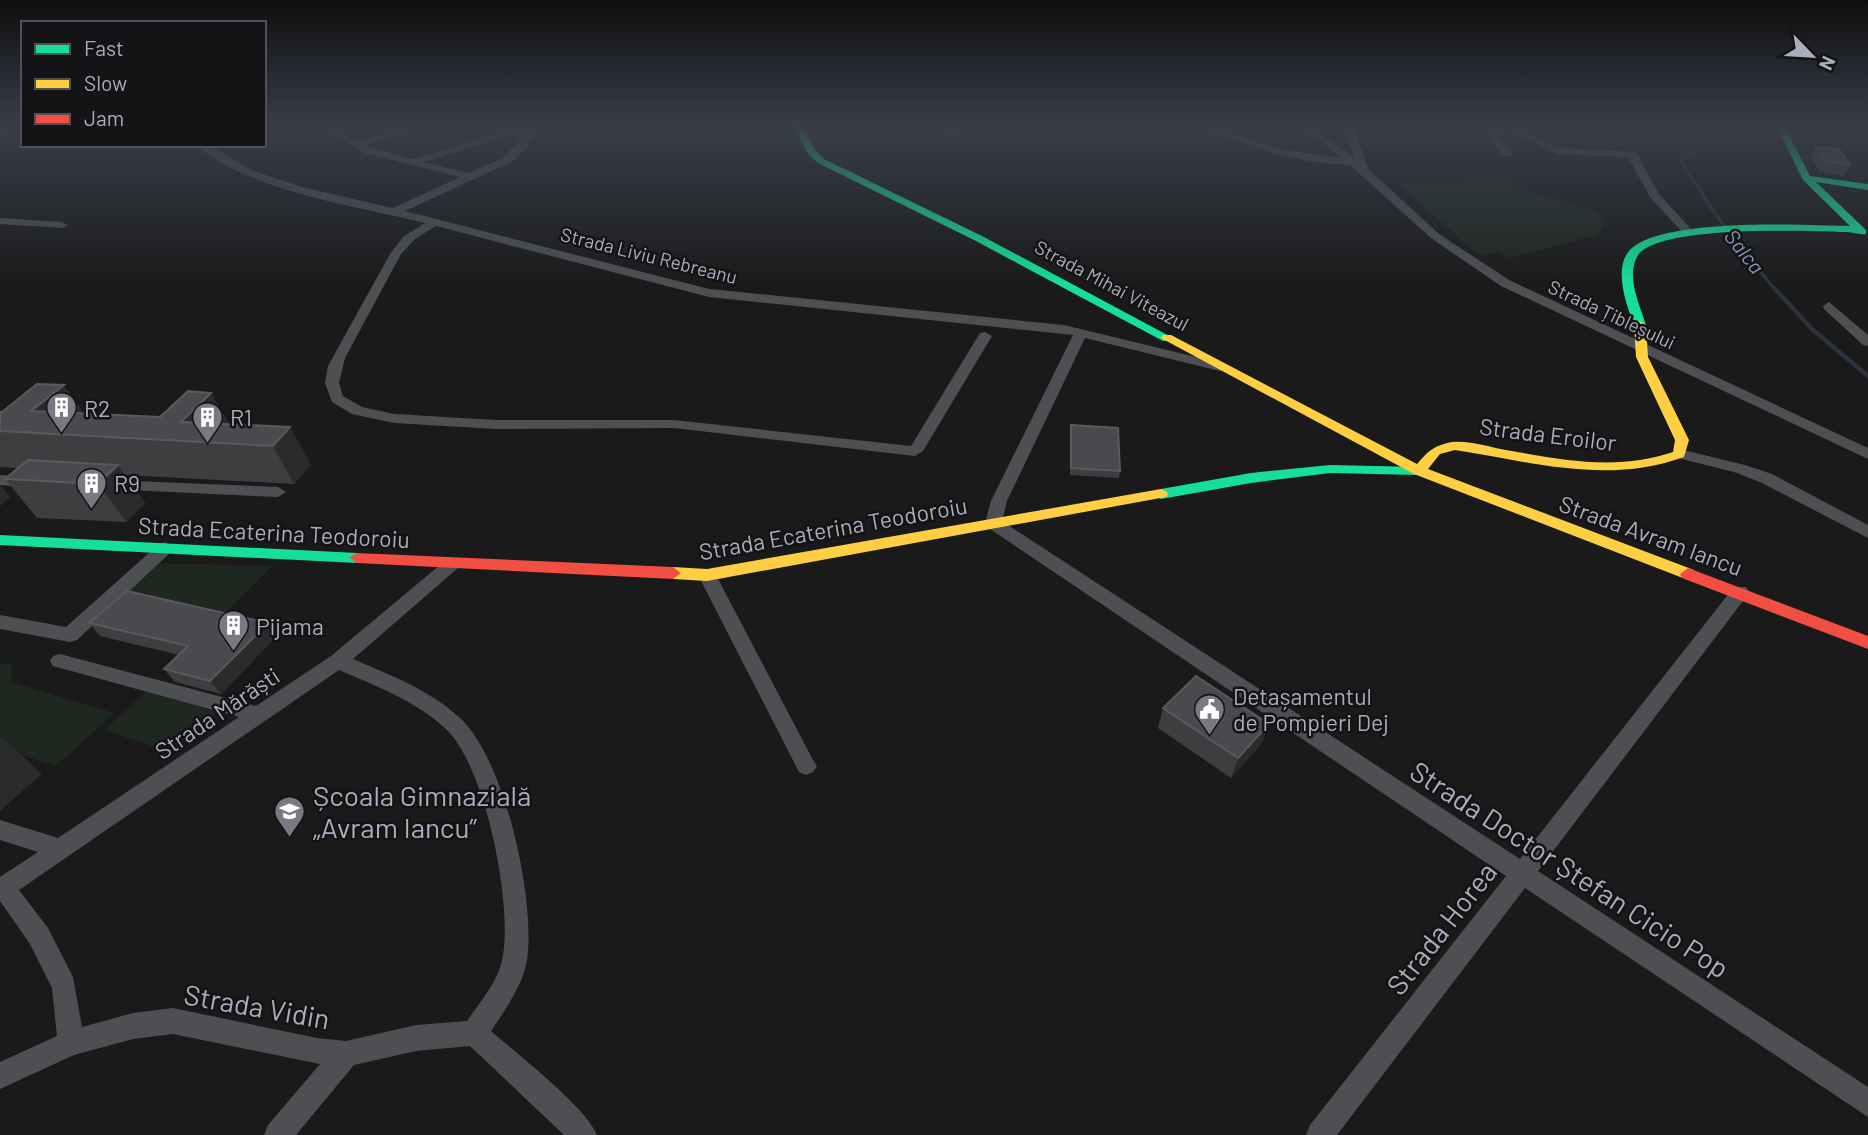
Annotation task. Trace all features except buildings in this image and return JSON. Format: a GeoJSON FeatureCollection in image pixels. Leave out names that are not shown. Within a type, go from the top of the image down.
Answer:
{"type":"FeatureCollection","features":[{"type":"Feature","properties":{"kind":"main road","name":"Strada Mihai Viteazul"},"geometry":{"type":"LineString","coordinates":[[860,180],[980,239],[1419,471]]}},
{"type":"Feature","properties":{"kind":"main road"},"geometry":{"type":"LineString","coordinates":[[1808,180],[1863,233]]}},
{"type":"Feature","properties":{"kind":"main road"},"geometry":{"type":"LineString","coordinates":[[1820,180],[1868,187]]}},
{"type":"Feature","properties":{"kind":"main road"},"geometry":{"type":"LineString","coordinates":[[1679,454],[1682,440],[1646,367],[1641,349],[1642,335],[1628,274],[1629,261],[1634,251],[1653,238],[1687,231],[1743,229],[1863,233]]}},
{"type":"Feature","properties":{"kind":"main road","name":"Strada Eroilor"},"geometry":{"type":"LineString","coordinates":[[1419,471],[1435,451],[1455,446],[1567,462],[1635,467],[1661,464],[1679,454]]}},
{"type":"Feature","properties":{"kind":"main road","name":"Strada Ecaterina Teodoroiu"},"geometry":{"type":"LineString","coordinates":[[0,540],[707,575],[1294,472],[1359,468],[1419,471]]}},
{"type":"Feature","properties":{"kind":"main road","name":"Strada Avram Iancu"},"geometry":{"type":"LineString","coordinates":[[1419,471],[1868,643]]}},
{"type":"Feature","properties":{"kind":"street","name":"Strada Liviu Rebreanu"},"geometry":{"type":"LineString","coordinates":[[269,180],[709,293],[1081,332],[1224,368]]}},
{"type":"Feature","properties":{"kind":"street"},"geometry":{"type":"LineString","coordinates":[[394,212],[464,180]]}},
{"type":"Feature","properties":{"kind":"street","name":"Strada Țibleșului"},"geometry":{"type":"LineString","coordinates":[[1374,180],[1435,236],[1505,283],[1868,454]]}},
{"type":"Feature","properties":{"kind":"street"},"geometry":{"type":"LineString","coordinates":[[1646,180],[1654,195],[1687,231]]}},
{"type":"Feature","properties":{"kind":"street"},"geometry":{"type":"LineString","coordinates":[[0,221],[62,225]]}},
{"type":"Feature","properties":{"kind":"street"},"geometry":{"type":"LineString","coordinates":[[434,222],[403,243],[340,352],[332,374],[332,390],[339,401],[353,409],[393,418],[537,426],[635,422],[674,424],[915,451],[985,335]]}},
{"type":"Feature","properties":{"kind":"street"},"geometry":{"type":"LineString","coordinates":[[1829,306],[1868,342]]}},
{"type":"Feature","properties":{"kind":"street"},"geometry":{"type":"LineString","coordinates":[[993,523],[999,501],[1081,332]]}},
{"type":"Feature","properties":{"kind":"street"},"geometry":{"type":"LineString","coordinates":[[1679,454],[1739,468],[1766,478],[1868,532]]}},
{"type":"Feature","properties":{"kind":"street"},"geometry":{"type":"LineString","coordinates":[[0,480],[41,482]]}},
{"type":"Feature","properties":{"kind":"street","name":"Strada Ecaterina Teodoroiu"},"geometry":{"type":"LineString","coordinates":[[97,485],[278,492]]}},
{"type":"Feature","properties":{"kind":"street","name":"Strada Doctor Ștefan Cicio Pop"},"geometry":{"type":"LineString","coordinates":[[993,523],[1868,1103]]}},
{"type":"Feature","properties":{"kind":"street"},"geometry":{"type":"LineString","coordinates":[[0,622],[70,635],[165,548]]}},
{"type":"Feature","properties":{"kind":"street","name":"Strada Mărăști"},"geometry":{"type":"LineString","coordinates":[[2,889],[338,661],[452,564]]}},
{"type":"Feature","properties":{"kind":"street"},"geometry":{"type":"LineString","coordinates":[[707,575],[806,766]]}},
{"type":"Feature","properties":{"kind":"street","name":"Strada Horea"},"geometry":{"type":"LineString","coordinates":[[1320,1135],[1740,592]]}},
{"type":"Feature","properties":{"kind":"street"},"geometry":{"type":"LineString","coordinates":[[60,661],[257,714]]}},
{"type":"Feature","properties":{"kind":"street"},"geometry":{"type":"LineString","coordinates":[[338,661],[411,694],[454,723],[466,736],[491,792],[509,868],[519,936],[514,963],[501,992],[474,1032],[547,1098],[583,1135]]}},
{"type":"Feature","properties":{"kind":"street"},"geometry":{"type":"LineString","coordinates":[[0,830],[61,849]]}},
{"type":"Feature","properties":{"kind":"street"},"geometry":{"type":"LineString","coordinates":[[2,889],[39,936],[64,986],[71,1043]]}},
{"type":"Feature","properties":{"kind":"street","name":"Strada Vidin"},"geometry":{"type":"LineString","coordinates":[[0,1076],[71,1043],[133,1026],[173,1021],[317,1051],[346,1054],[416,1038],[474,1032]]}},
{"type":"Feature","properties":{"kind":"street"},"geometry":{"type":"LineString","coordinates":[[278,1135],[346,1054]]}},
{"type":"Feature","properties":{"kind":"shaded area"},"geometry":{"type":"Polygon","coordinates":[[[1512,180],[1518,187],[1597,212],[1604,226],[1597,235],[1509,258],[1499,252],[1480,256],[1398,184],[1512,180]]]}},
{"type":"Feature","properties":{"kind":"shaded area"},"geometry":{"type":"Polygon","coordinates":[[[151,563],[272,566],[224,615],[119,593],[151,563]]]}},
{"type":"Feature","properties":{"kind":"shaded area"},"geometry":{"type":"Polygon","coordinates":[[[0,664],[11,664],[11,682],[114,713],[56,766],[0,748],[0,664]]]}},
{"type":"Feature","properties":{"kind":"shaded area"},"geometry":{"type":"Polygon","coordinates":[[[148,690],[217,712],[173,753],[104,730],[148,690]]]}},
{"type":"Feature","properties":{"kind":"waterway","name":"Salca"},"geometry":{"type":"LineString","coordinates":[[1693,180],[1719,219],[1776,291]]}},
{"type":"Feature","properties":{"kind":"waterway","name":"Salca"},"geometry":{"type":"LineString","coordinates":[[1775,289],[1813,330],[1868,376]]}},
{"type":"Feature","properties":{"kind":"traffic: fast"},"geometry":{"type":"LineString","coordinates":[[860,180],[980,239],[1167,338]]}},
{"type":"Feature","properties":{"kind":"traffic: fast"},"geometry":{"type":"LineString","coordinates":[[1808,180],[1862,232]]}},
{"type":"Feature","properties":{"kind":"traffic: fast"},"geometry":{"type":"LineString","coordinates":[[1820,180],[1868,187]]}},
{"type":"Feature","properties":{"kind":"traffic: fast"},"geometry":{"type":"LineString","coordinates":[[1640,325],[1628,280],[1628,270],[1633,253],[1646,243],[1702,231],[1857,229]]}},
{"type":"Feature","properties":{"kind":"traffic: fast"},"geometry":{"type":"LineString","coordinates":[[1161,494],[1251,478],[1330,469],[1419,471]]}},
{"type":"Feature","properties":{"kind":"traffic: fast"},"geometry":{"type":"LineString","coordinates":[[0,540],[357,558]]}},
{"type":"Feature","properties":{"kind":"traffic: slow"},"geometry":{"type":"LineString","coordinates":[[1419,471],[1435,451],[1455,446],[1569,465],[1599,467],[1655,463],[1679,454],[1682,440],[1642,357],[1640,325]]}},
{"type":"Feature","properties":{"kind":"traffic: slow"},"geometry":{"type":"LineString","coordinates":[[1167,338],[1419,471],[1688,574]]}},
{"type":"Feature","properties":{"kind":"traffic: slow"},"geometry":{"type":"LineString","coordinates":[[673,573],[707,575],[1161,494]]}},
{"type":"Feature","properties":{"kind":"traffic: jam"},"geometry":{"type":"LineString","coordinates":[[357,558],[673,573]]}},
{"type":"Feature","properties":{"kind":"traffic: jam"},"geometry":{"type":"LineString","coordinates":[[1688,574],[1868,643]]}},
{"type":"Feature","properties":{"kind":"place","name":"R2"},"geometry":{"type":"Point","coordinates":[61,435]}},
{"type":"Feature","properties":{"kind":"place","name":"R1"},"geometry":{"type":"Point","coordinates":[207,444]}},
{"type":"Feature","properties":{"kind":"place","name":"R9"},"geometry":{"type":"Point","coordinates":[91,510]}},
{"type":"Feature","properties":{"kind":"place","name":"Pijama"},"geometry":{"type":"Point","coordinates":[233,653]}},
{"type":"Feature","properties":{"kind":"place","name":"Detașamentul de Pompieri Dej"},"geometry":{"type":"Point","coordinates":[1210,736]}},
{"type":"Feature","properties":{"kind":"place","name":"Școala Gimnazială „Avram Iancu”"},"geometry":{"type":"Point","coordinates":[290,838]}}]}
